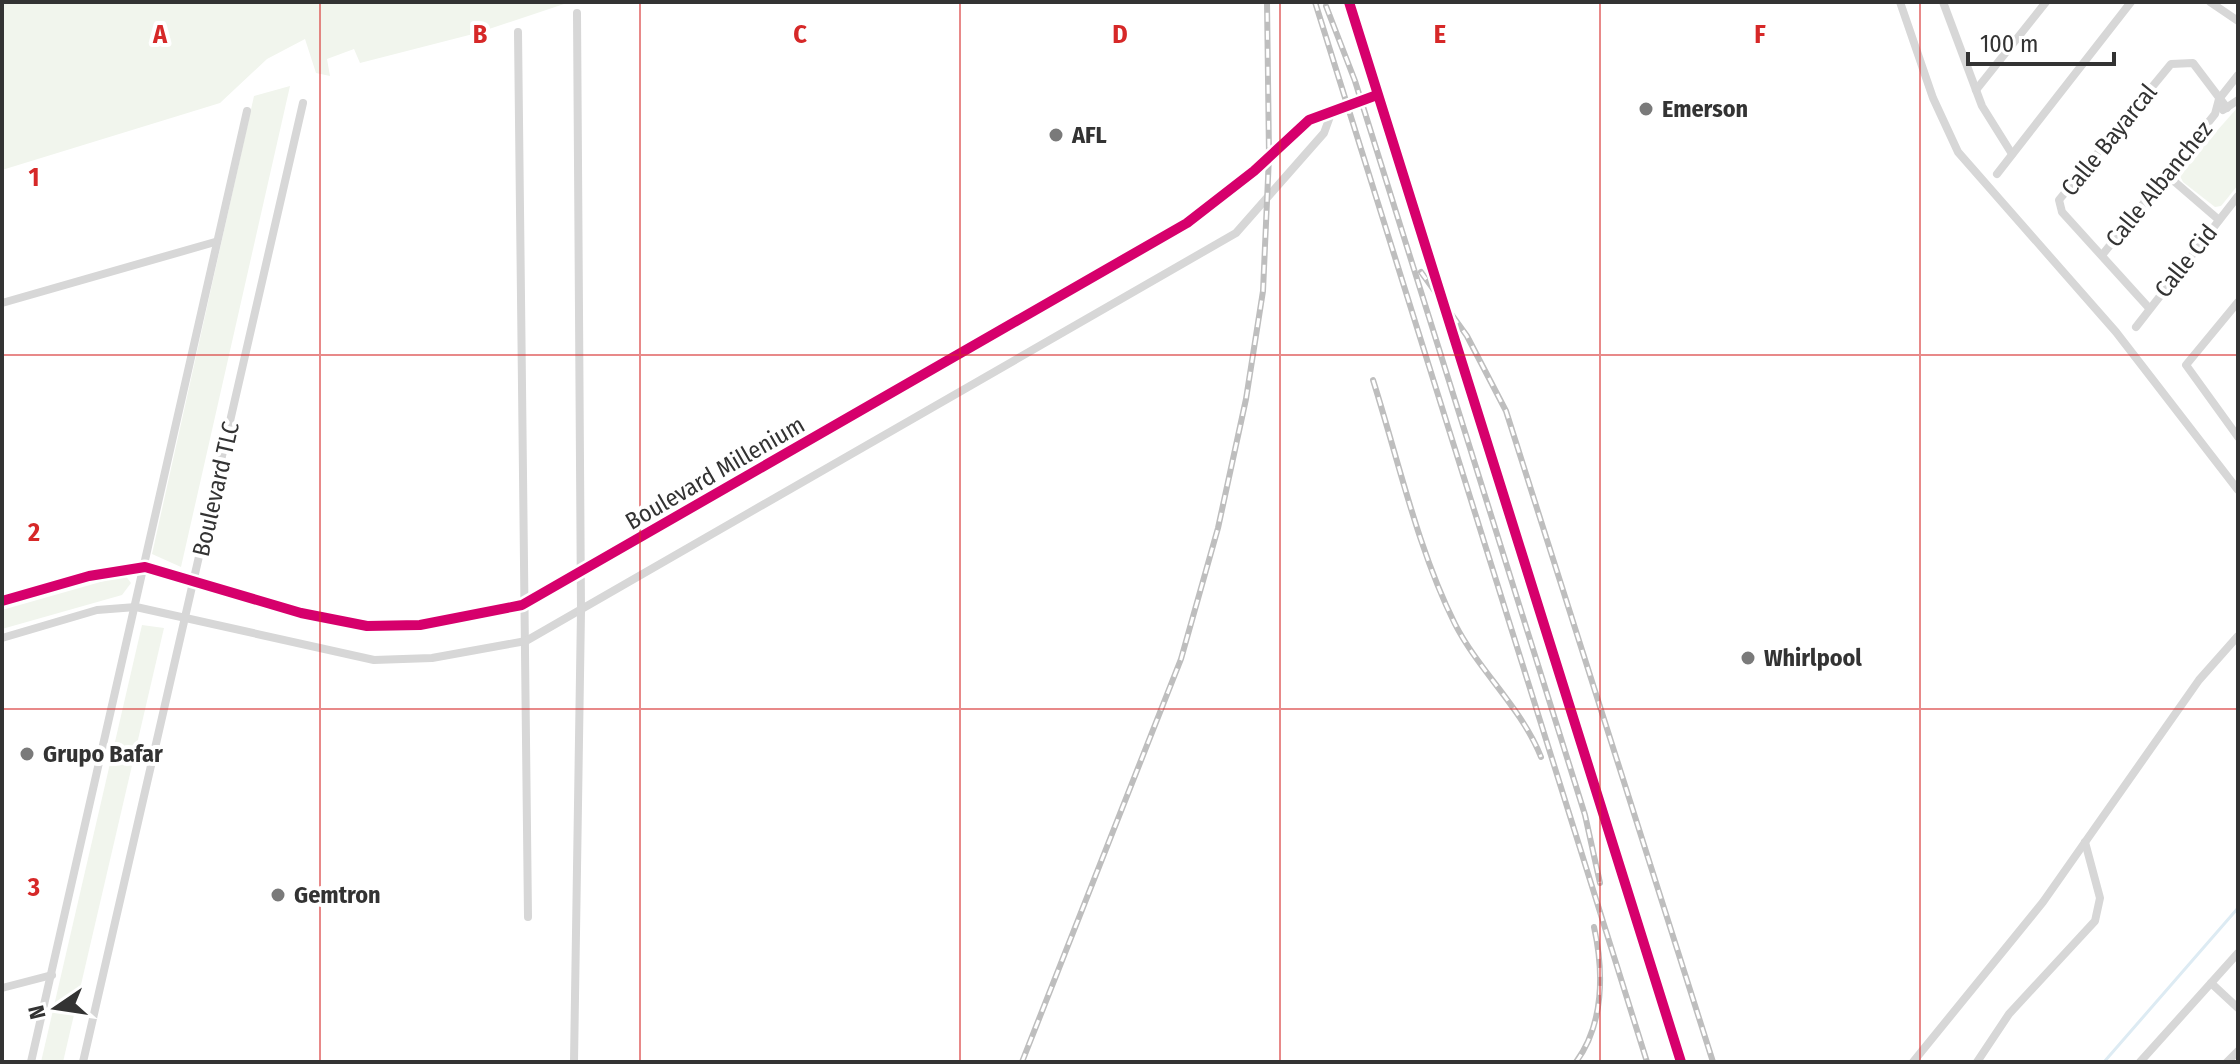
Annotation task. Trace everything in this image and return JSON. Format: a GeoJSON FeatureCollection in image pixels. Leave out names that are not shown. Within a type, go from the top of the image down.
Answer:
{"type":"FeatureCollection","features":[{"type":"Feature","properties":{"kind":"street"},"geometry":{"type":"LineString","coordinates":[[1349,2],[1681,1062]]}},
{"type":"Feature","properties":{"kind":"street"},"geometry":{"type":"LineString","coordinates":[[1900,2],[1933,98],[1958,152],[2116,332],[2238,490]]}},
{"type":"Feature","properties":{"kind":"street"},"geometry":{"type":"LineString","coordinates":[[1954,2],[1945,6],[1976,90],[2012,154]]}},
{"type":"Feature","properties":{"kind":"street"},"geometry":{"type":"LineString","coordinates":[[1976,90],[2046,2]]}},
{"type":"Feature","properties":{"kind":"street"},"geometry":{"type":"LineString","coordinates":[[1997,174],[2131,2]]}},
{"type":"Feature","properties":{"kind":"street"},"geometry":{"type":"LineString","coordinates":[[2210,2],[2238,21]]}},
{"type":"Feature","properties":{"kind":"street"},"geometry":{"type":"LineString","coordinates":[[574,1062],[581,611],[577,13]]}},
{"type":"Feature","properties":{"kind":"street"},"geometry":{"type":"LineString","coordinates":[[518,32],[522,605],[526,641],[528,917]]}},
{"type":"Feature","properties":{"kind":"street","name":"Calle Bayarcal"},"geometry":{"type":"LineString","coordinates":[[2103,254],[2062,212],[2058,203],[2171,64],[2193,63],[2227,108]]}},
{"type":"Feature","properties":{"kind":"street","name":"Calle Albanchez"},"geometry":{"type":"LineString","coordinates":[[2103,254],[2215,114],[2219,99],[2238,75]]}},
{"type":"Feature","properties":{"kind":"street","name":"Boulevard Millenium"},"geometry":{"type":"LineString","coordinates":[[2,601],[89,576],[145,567],[196,579],[256,601],[367,626],[420,625],[522,605],[1187,223],[1254,171],[1305,123],[1377,95]]}},
{"type":"Feature","properties":{"kind":"street","name":"Calle Albanchez"},"geometry":{"type":"LineString","coordinates":[[2215,114],[2238,100]]}},
{"type":"Feature","properties":{"kind":"street","name":"Boulevard TLC"},"geometry":{"type":"LineString","coordinates":[[83,1062],[303,103]]}},
{"type":"Feature","properties":{"kind":"street"},"geometry":{"type":"LineString","coordinates":[[31,1062],[247,111]]}},
{"type":"Feature","properties":{"kind":"street"},"geometry":{"type":"LineString","coordinates":[[2,638],[97,610],[136,607],[266,639],[374,660],[432,658],[526,641],[1242,229],[1324,133],[1332,111]]}},
{"type":"Feature","properties":{"kind":"street"},"geometry":{"type":"LineString","coordinates":[[2168,176],[2219,220]]}},
{"type":"Feature","properties":{"kind":"street","name":"Calle Cid"},"geometry":{"type":"LineString","coordinates":[[2136,327],[2238,196]]}},
{"type":"Feature","properties":{"kind":"street"},"geometry":{"type":"LineString","coordinates":[[2,303],[215,242]]}},
{"type":"Feature","properties":{"kind":"street"},"geometry":{"type":"LineString","coordinates":[[2103,254],[2149,308]]}},
{"type":"Feature","properties":{"kind":"street"},"geometry":{"type":"LineString","coordinates":[[2238,302],[2186,365],[2238,437]]}},
{"type":"Feature","properties":{"kind":"street"},"geometry":{"type":"LineString","coordinates":[[2230,311],[2238,320]]}},
{"type":"Feature","properties":{"kind":"street"},"geometry":{"type":"LineString","coordinates":[[1913,1062],[2043,902],[2199,680],[2238,636]]}},
{"type":"Feature","properties":{"kind":"street"},"geometry":{"type":"LineString","coordinates":[[1977,1062],[2009,1014],[2095,921],[2100,898],[2085,842]]}},
{"type":"Feature","properties":{"kind":"street"},"geometry":{"type":"LineString","coordinates":[[2140,1062],[2238,953]]}},
{"type":"Feature","properties":{"kind":"street"},"geometry":{"type":"LineString","coordinates":[[2,988],[52,975]]}},
{"type":"Feature","properties":{"kind":"street"},"geometry":{"type":"LineString","coordinates":[[2211,983],[2238,1008]]}},
{"type":"Feature","properties":{"kind":"street"},"geometry":{"type":"LineString","coordinates":[[2227,1062],[2238,1051]]}},
{"type":"Feature","properties":{"kind":"shaded area"},"geometry":{"type":"Polygon","coordinates":[[[2,2],[570,2],[477,33],[360,63],[354,49],[327,59],[330,76],[316,73],[305,39],[267,59],[220,103],[2,170],[2,2]]]}},
{"type":"Feature","properties":{"kind":"shaded area"},"geometry":{"type":"Polygon","coordinates":[[[290,86],[181,567],[152,554],[254,96],[290,86]]]}},
{"type":"Feature","properties":{"kind":"shaded area"},"geometry":{"type":"Polygon","coordinates":[[[2238,107],[2238,185],[2221,206],[2215,207],[2183,182],[2179,174],[2238,107]]]}},
{"type":"Feature","properties":{"kind":"shaded area"},"geometry":{"type":"Polygon","coordinates":[[[125,575],[131,583],[122,595],[2,629],[2,610],[125,575]]]}},
{"type":"Feature","properties":{"kind":"shaded area"},"geometry":{"type":"Polygon","coordinates":[[[142,625],[164,628],[63,1062],[41,1062],[142,625]]]}},
{"type":"Feature","properties":{"kind":"waterway"},"geometry":{"type":"LineString","coordinates":[[2104,1062],[2238,908]]}},
{"type":"Feature","properties":{"kind":"railway"},"geometry":{"type":"LineString","coordinates":[[1022,1062],[1181,659],[1218,528],[1246,399],[1263,291],[1269,156],[1267,2]]}},
{"type":"Feature","properties":{"kind":"railway"},"geometry":{"type":"LineString","coordinates":[[1315,2],[1647,1062]]}},
{"type":"Feature","properties":{"kind":"railway"},"geometry":{"type":"LineString","coordinates":[[1326,6],[1355,81],[1585,815],[1600,883]]}},
{"type":"Feature","properties":{"kind":"railway"},"geometry":{"type":"LineString","coordinates":[[1421,272],[1467,336],[1506,411],[1713,1062]]}},
{"type":"Feature","properties":{"kind":"railway"},"geometry":{"type":"LineString","coordinates":[[1373,380],[1419,535],[1442,596],[1465,641],[1511,705],[1541,757]]}},
{"type":"Feature","properties":{"kind":"railway"},"geometry":{"type":"LineString","coordinates":[[1576,1062],[1597,1014],[1600,979],[1594,927]]}},
{"type":"Feature","properties":{"kind":"cycle path"},"geometry":{"type":"LineString","coordinates":[[1349,2],[1681,1062]]}},
{"type":"Feature","properties":{"kind":"cycle path"},"geometry":{"type":"LineString","coordinates":[[2,601],[89,576],[145,567],[301,613],[367,626],[420,625],[522,605],[1187,223],[1254,171],[1309,120],[1377,95]]}},
{"type":"Feature","properties":{"kind":"place","name":"Emerson"},"geometry":{"type":"Point","coordinates":[1646,109]}},
{"type":"Feature","properties":{"kind":"place","name":"AFL"},"geometry":{"type":"Point","coordinates":[1056,135]}},
{"type":"Feature","properties":{"kind":"place","name":"Whirlpool"},"geometry":{"type":"Point","coordinates":[1748,658]}},
{"type":"Feature","properties":{"kind":"place","name":"Grupo Bafar"},"geometry":{"type":"Point","coordinates":[27,754]}},
{"type":"Feature","properties":{"kind":"place","name":"Gemtron"},"geometry":{"type":"Point","coordinates":[278,895]}}]}
